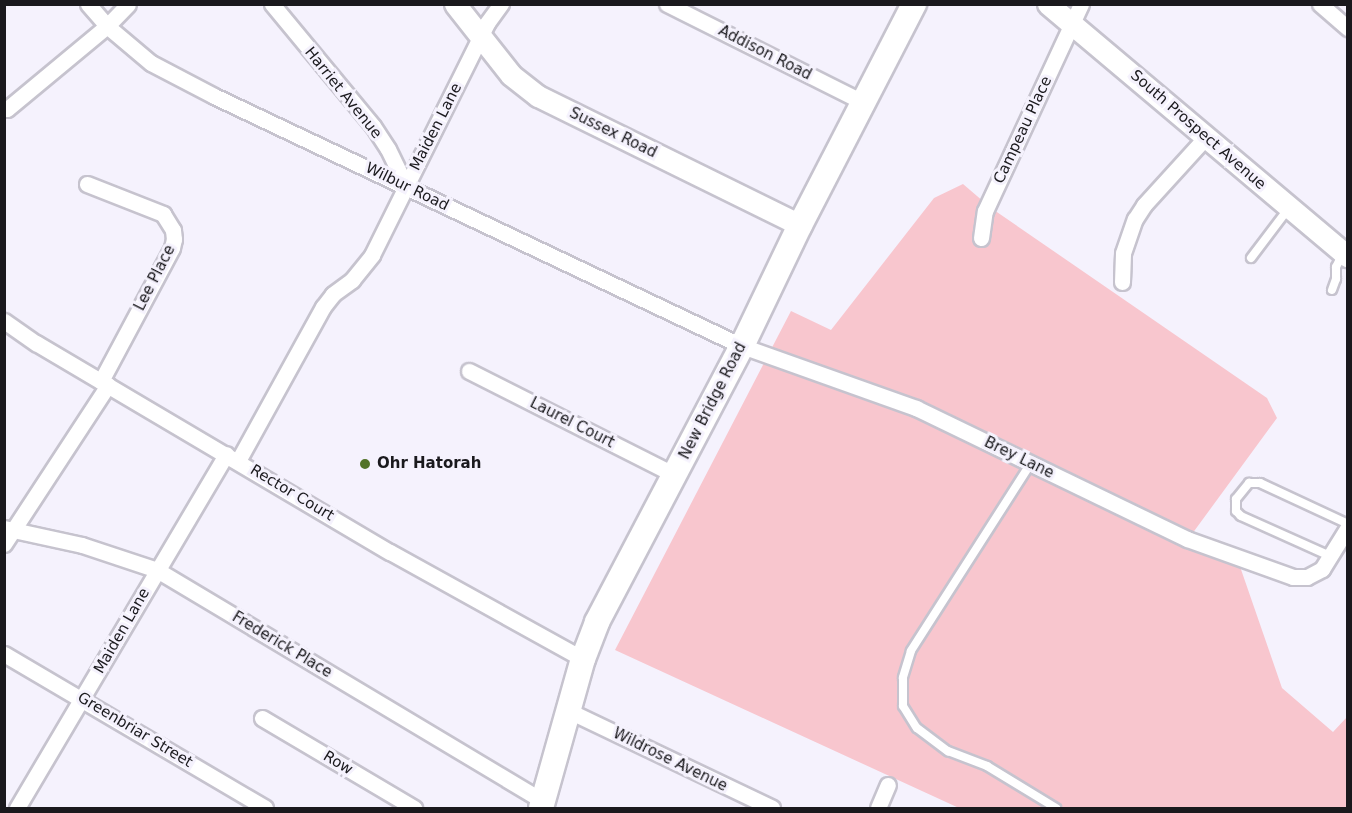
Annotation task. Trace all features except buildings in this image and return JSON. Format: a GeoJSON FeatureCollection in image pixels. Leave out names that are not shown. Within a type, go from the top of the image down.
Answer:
{"type":"FeatureCollection","features":[{"type":"Feature","properties":{"kind":"main road","name":"New Bridge Road"},"geometry":{"type":"LineString","coordinates":[[542,805],[583,659],[597,622],[742,346],[800,225],[914,4]]}},
{"type":"Feature","properties":{"kind":"street","name":"Wilbur Road"},"geometry":{"type":"LineString","coordinates":[[88,4],[106,26],[151,63],[742,346]]}},
{"type":"Feature","properties":{"kind":"street"},"geometry":{"type":"LineString","coordinates":[[6,108],[106,26],[128,4]]}},
{"type":"Feature","properties":{"kind":"street","name":"Harriet Avenue"},"geometry":{"type":"LineString","coordinates":[[272,4],[373,126],[388,149],[406,186]]}},
{"type":"Feature","properties":{"kind":"street","name":"Sussex Road"},"geometry":{"type":"LineString","coordinates":[[455,4],[511,75],[538,96],[800,225]]}},
{"type":"Feature","properties":{"kind":"street","name":"Maiden Lane"},"geometry":{"type":"LineString","coordinates":[[17,808],[157,570],[232,458],[322,307],[364,268],[487,23],[501,4]]}},
{"type":"Feature","properties":{"kind":"street","name":"South Prospect Avenue"},"geometry":{"type":"LineString","coordinates":[[1048,4],[1345,255]]}},
{"type":"Feature","properties":{"kind":"street","name":"Campeau Place"},"geometry":{"type":"LineString","coordinates":[[981,238],[985,211],[1081,4]]}},
{"type":"Feature","properties":{"kind":"street"},"geometry":{"type":"LineString","coordinates":[[1320,4],[1347,28]]}},
{"type":"Feature","properties":{"kind":"street","name":"Addison Road"},"geometry":{"type":"LineString","coordinates":[[678,7],[863,102]]}},
{"type":"Feature","properties":{"kind":"street"},"geometry":{"type":"LineString","coordinates":[[1122,282],[1123,253],[1135,219],[1144,205],[1206,138]]}},
{"type":"Feature","properties":{"kind":"street","name":"Lee Place"},"geometry":{"type":"LineString","coordinates":[[4,544],[9,529],[104,383],[172,248],[173,230],[163,214],[87,184]]}},
{"type":"Feature","properties":{"kind":"street","name":"Rector Court"},"geometry":{"type":"LineString","coordinates":[[4,321],[36,343],[390,552],[583,659]]}},
{"type":"Feature","properties":{"kind":"street","name":"Brey Lane"},"geometry":{"type":"LineString","coordinates":[[742,346],[878,392],[1187,539],[1293,577],[1307,577],[1322,569],[1330,556]]}},
{"type":"Feature","properties":{"kind":"street","name":"Laurel Court"},"geometry":{"type":"LineString","coordinates":[[469,371],[675,475]]}},
{"type":"Feature","properties":{"kind":"street"},"geometry":{"type":"LineString","coordinates":[[1330,556],[1347,525]]}},
{"type":"Feature","properties":{"kind":"street","name":"Frederick Place"},"geometry":{"type":"LineString","coordinates":[[9,529],[82,545],[157,570],[542,805]]}},
{"type":"Feature","properties":{"kind":"street","name":"Greenbriar Street"},"geometry":{"type":"LineString","coordinates":[[4,654],[83,698],[265,808]]}},
{"type":"Feature","properties":{"kind":"street","name":"Wildrose Avenue"},"geometry":{"type":"LineString","coordinates":[[569,711],[772,808]]}},
{"type":"Feature","properties":{"kind":"street","name":"Row"},"geometry":{"type":"LineString","coordinates":[[262,718],[414,808]]}},
{"type":"Feature","properties":{"kind":"street"},"geometry":{"type":"LineString","coordinates":[[878,808],[888,785]]}},
{"type":"Feature","properties":{"kind":"lane"},"geometry":{"type":"LineString","coordinates":[[1251,258],[1289,208]]}},
{"type":"Feature","properties":{"kind":"lane"},"geometry":{"type":"LineString","coordinates":[[1332,290],[1336,279],[1336,267],[1345,255]]}},
{"type":"Feature","properties":{"kind":"lane"},"geometry":{"type":"LineString","coordinates":[[1031,463],[911,651],[903,678],[903,706],[917,728],[948,751],[987,766],[1056,808]]}},
{"type":"Feature","properties":{"kind":"lane"},"geometry":{"type":"LineString","coordinates":[[1330,556],[1241,516],[1236,512],[1236,499],[1249,483],[1260,483],[1347,525]]}},
{"type":"Feature","properties":{"kind":"shaded area"},"geometry":{"type":"Polygon","coordinates":[[[963,184],[991,208],[1267,398],[1277,418],[1192,534],[1236,555],[1282,688],[1333,732],[1347,717],[1347,808],[959,808],[615,650],[791,311],[831,330],[934,198],[963,184]]]}},
{"type":"Feature","properties":{"kind":"place","name":"Ohr Hatorah"},"geometry":{"type":"Point","coordinates":[365,464]}}]}
